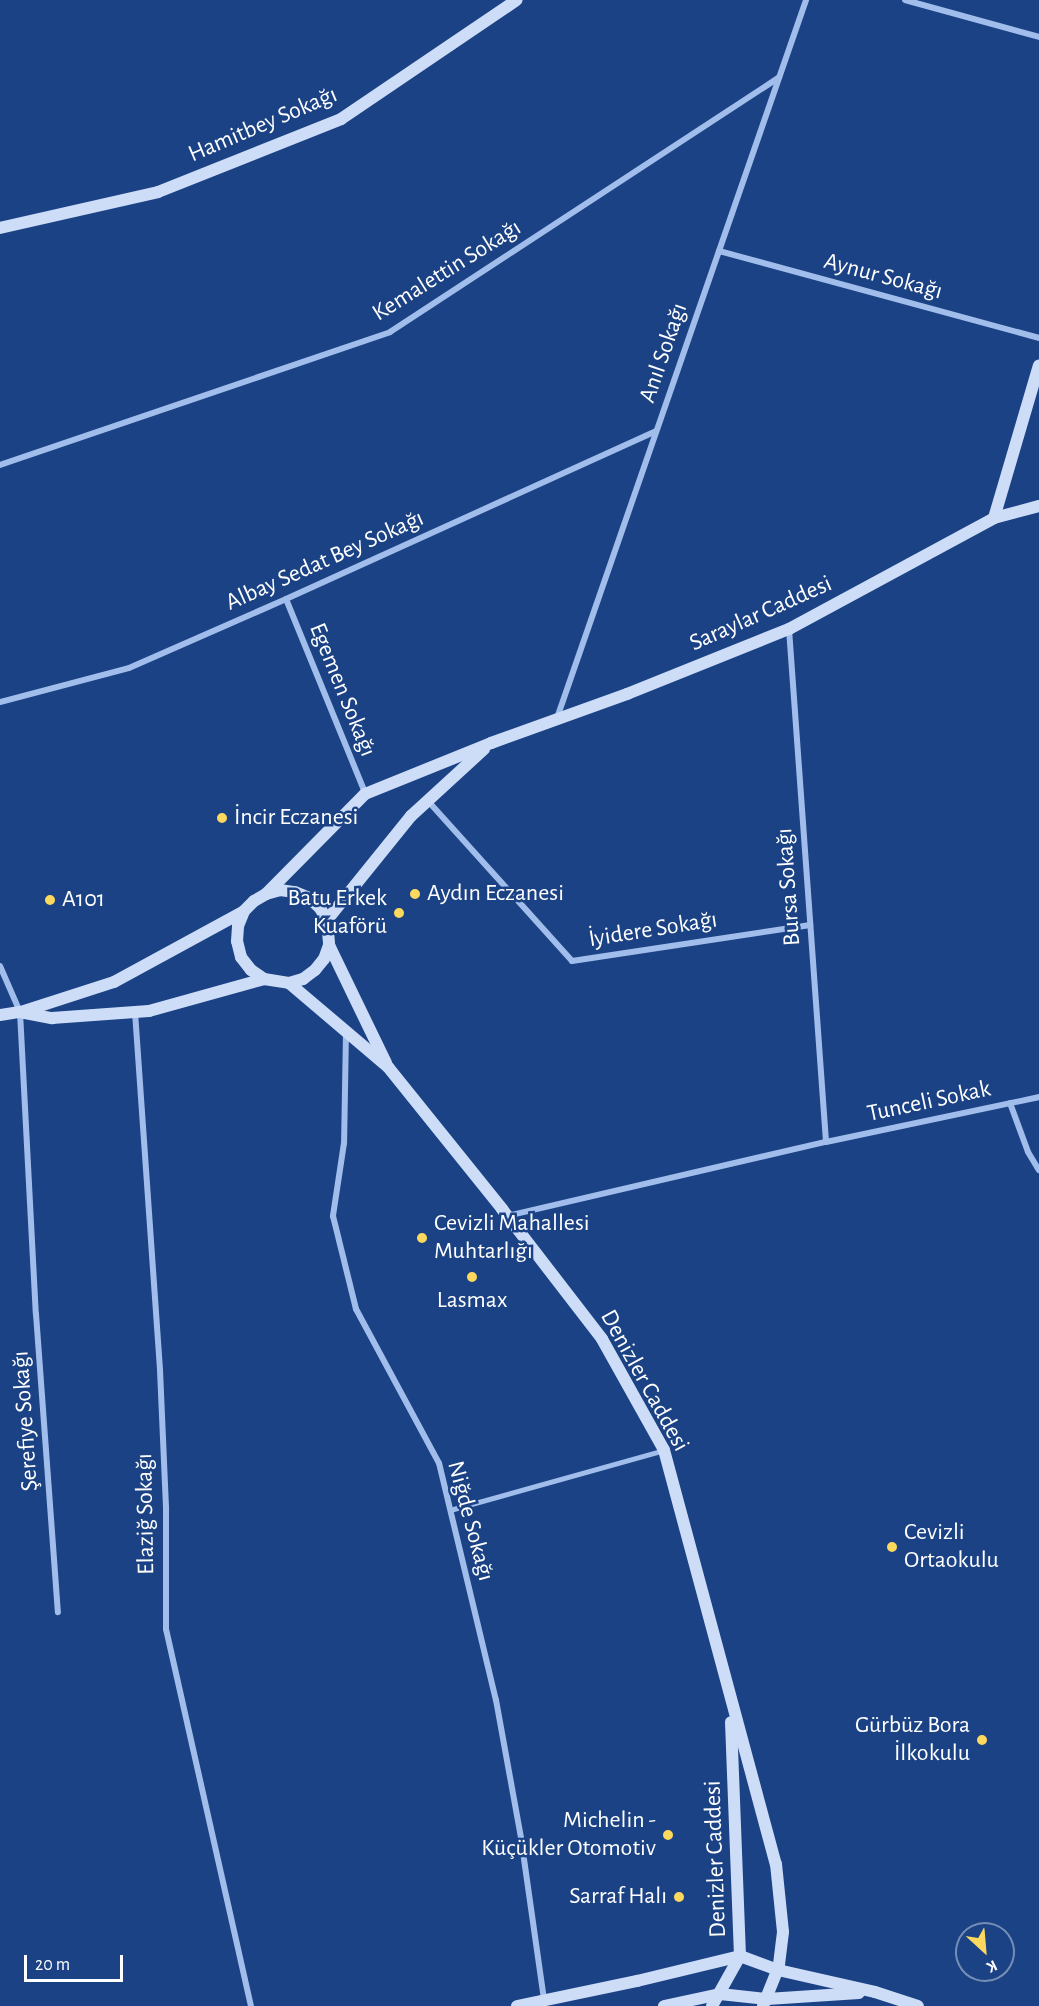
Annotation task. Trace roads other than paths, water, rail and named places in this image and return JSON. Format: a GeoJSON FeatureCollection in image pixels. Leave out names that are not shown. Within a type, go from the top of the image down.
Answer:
{"type":"FeatureCollection","features":[{"type":"Feature","properties":{"kind":"street","name":"Hamitbey Sokağı"},"geometry":{"type":"LineString","coordinates":[[0,228],[158,192],[341,118],[517,0]]}},
{"type":"Feature","properties":{"kind":"street","name":"Anıl Sokağı"},"geometry":{"type":"LineString","coordinates":[[556,718],[806,0]]}},
{"type":"Feature","properties":{"kind":"street"},"geometry":{"type":"LineString","coordinates":[[905,0],[1039,37]]}},
{"type":"Feature","properties":{"kind":"street","name":"Kemalettin Sokağı"},"geometry":{"type":"LineString","coordinates":[[0,465],[390,332],[779,76]]}},
{"type":"Feature","properties":{"kind":"street","name":"Aynur Sokağı"},"geometry":{"type":"LineString","coordinates":[[718,251],[1039,338]]}},
{"type":"Feature","properties":{"kind":"street"},"geometry":{"type":"LineString","coordinates":[[994,518],[1039,364]]}},
{"type":"Feature","properties":{"kind":"street","name":"Albay Sedat Bey Sokağı"},"geometry":{"type":"LineString","coordinates":[[0,702],[129,668],[656,431]]}},
{"type":"Feature","properties":{"kind":"street","name":"Saraylar Caddesi"},"geometry":{"type":"LineString","coordinates":[[266,894],[365,794],[491,743],[627,694],[789,629],[994,518],[1039,506]]}},
{"type":"Feature","properties":{"kind":"street","name":"Egemen Sokağı"},"geometry":{"type":"LineString","coordinates":[[286,599],[365,794]]}},
{"type":"Feature","properties":{"kind":"street","name":"Bursa Sokağı"},"geometry":{"type":"LineString","coordinates":[[789,629],[826,1142]]}},
{"type":"Feature","properties":{"kind":"street","name":"Saraylar Caddesi"},"geometry":{"type":"LineString","coordinates":[[327,921],[411,816],[491,743]]}},
{"type":"Feature","properties":{"kind":"street","name":"İyidere Sokağı"},"geometry":{"type":"LineString","coordinates":[[428,801],[572,961],[810,925]]}},
{"type":"Feature","properties":{"kind":"street"},"geometry":{"type":"LineString","coordinates":[[0,1015],[20,1012],[114,982],[244,911],[266,894],[280,890],[295,892],[309,898],[320,908],[327,921]]}},
{"type":"Feature","properties":{"kind":"street"},"geometry":{"type":"LineString","coordinates":[[244,911],[238,926],[239,949],[251,970],[264,979]]}},
{"type":"Feature","properties":{"kind":"street","name":"Denizler Caddesi"},"geometry":{"type":"LineString","coordinates":[[327,921],[329,945],[388,1067]]}},
{"type":"Feature","properties":{"kind":"street"},"geometry":{"type":"LineString","coordinates":[[20,1012],[52,1018],[135,1012],[160,1008],[264,979],[289,983],[303,979],[315,970],[324,958],[329,945]]}},
{"type":"Feature","properties":{"kind":"street"},"geometry":{"type":"LineString","coordinates":[[0,966],[20,1012]]}},
{"type":"Feature","properties":{"kind":"street","name":"Denizler Caddesi"},"geometry":{"type":"LineString","coordinates":[[289,983],[388,1067],[602,1339],[664,1450],[776,1864],[783,1932],[778,1970],[765,2002]]}},
{"type":"Feature","properties":{"kind":"street","name":"Şerefiye Sokağı"},"geometry":{"type":"LineString","coordinates":[[20,1012],[37,1326],[58,1612]]}},
{"type":"Feature","properties":{"kind":"street","name":"Elaziğ Sokağı"},"geometry":{"type":"LineString","coordinates":[[135,1012],[160,1370],[166,1507],[166,1629],[251,2006]]}},
{"type":"Feature","properties":{"kind":"street","name":"Niğde Sokağı"},"geometry":{"type":"LineString","coordinates":[[346,1031],[344,1143],[333,1216],[356,1309],[439,1463],[496,1700],[520,1838],[544,1999]]}},
{"type":"Feature","properties":{"kind":"street","name":"Tunceli Sokak"},"geometry":{"type":"LineString","coordinates":[[507,1216],[826,1142],[1039,1096]]}},
{"type":"Feature","properties":{"kind":"street"},"geometry":{"type":"LineString","coordinates":[[1010,1103],[1028,1152],[1039,1170]]}},
{"type":"Feature","properties":{"kind":"street","name":"Denizler Caddesi"},"geometry":{"type":"LineString","coordinates":[[712,2006],[740,1956],[731,1703]]}},
{"type":"Feature","properties":{"kind":"street"},"geometry":{"type":"LineString","coordinates":[[517,2006],[637,1981],[740,1956],[778,1970],[875,1992],[918,2006]]}},
{"type":"Feature","properties":{"kind":"street"},"geometry":{"type":"LineString","coordinates":[[664,2006],[720,1994],[765,2002],[875,1992]]}},
{"type":"Feature","properties":{"kind":"lane"},"geometry":{"type":"LineString","coordinates":[[450,1510],[664,1450]]}},
{"type":"Feature","properties":{"kind":"place","name":"İncir Eczanesi"},"geometry":{"type":"Point","coordinates":[222,818]}},
{"type":"Feature","properties":{"kind":"place","name":"Aydın Eczanesi"},"geometry":{"type":"Point","coordinates":[415,894]}},
{"type":"Feature","properties":{"kind":"place","name":"A101"},"geometry":{"type":"Point","coordinates":[50,900]}},
{"type":"Feature","properties":{"kind":"place","name":"Batu Erkek Kuaförü"},"geometry":{"type":"Point","coordinates":[399,913]}},
{"type":"Feature","properties":{"kind":"place","name":"Cevizli Mahallesi Muhtarlığı"},"geometry":{"type":"Point","coordinates":[422,1238]}},
{"type":"Feature","properties":{"kind":"place","name":"Lasmax"},"geometry":{"type":"Point","coordinates":[472,1277]}},
{"type":"Feature","properties":{"kind":"place","name":"Cevizli Ortaokulu"},"geometry":{"type":"Point","coordinates":[892,1547]}},
{"type":"Feature","properties":{"kind":"place","name":"Gürbüz Bora İlkokulu"},"geometry":{"type":"Point","coordinates":[982,1740]}},
{"type":"Feature","properties":{"kind":"place","name":"Michelin - Küçükler Otomotiv"},"geometry":{"type":"Point","coordinates":[668,1835]}},
{"type":"Feature","properties":{"kind":"place","name":"Sarraf Halı"},"geometry":{"type":"Point","coordinates":[679,1897]}}]}
